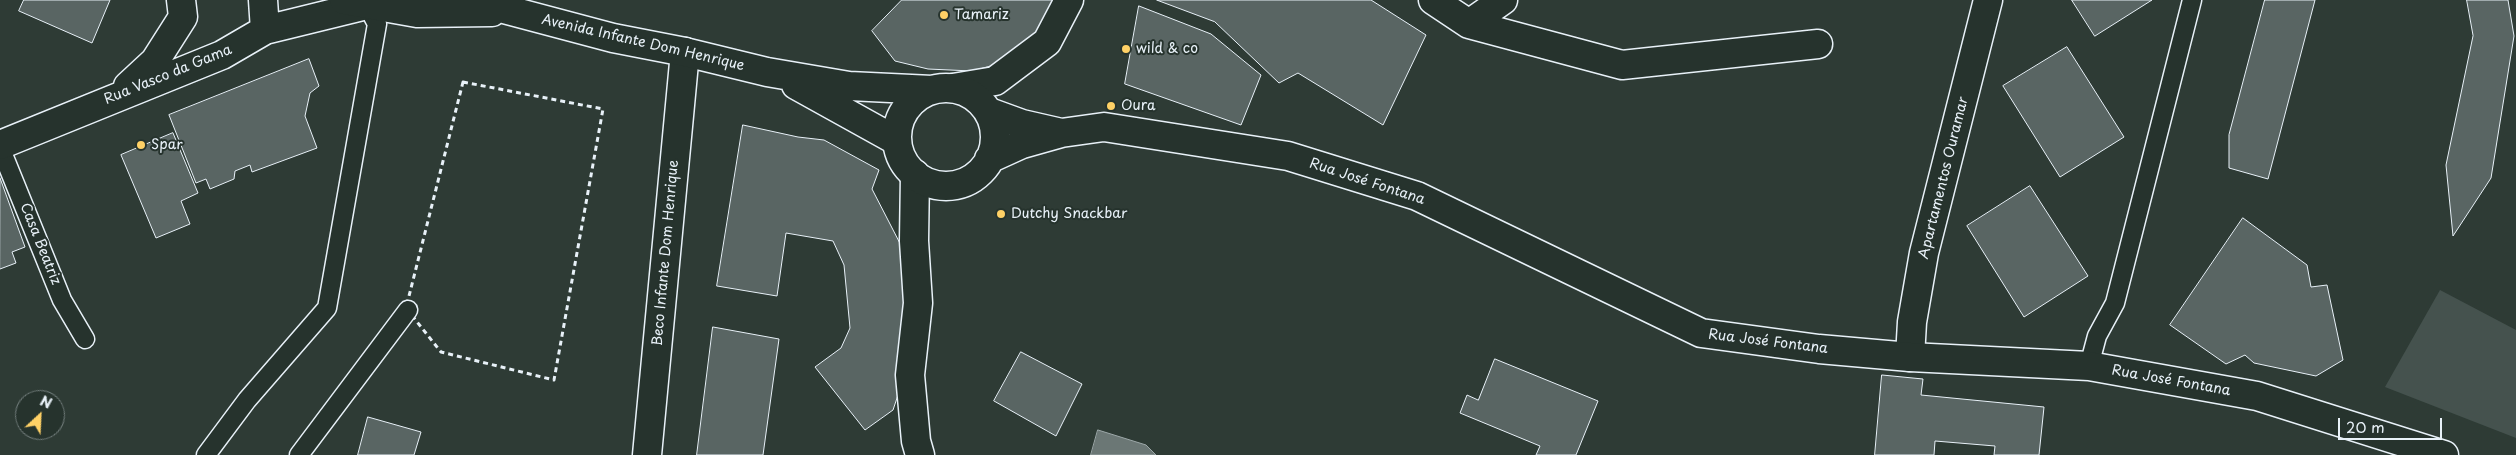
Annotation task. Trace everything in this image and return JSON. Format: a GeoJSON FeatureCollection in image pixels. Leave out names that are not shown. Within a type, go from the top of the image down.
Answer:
{"type":"FeatureCollection","features":[{"type":"Feature","properties":{"kind":"street"},"geometry":{"type":"LineString","coordinates":[[263,0],[265,30]]}},
{"type":"Feature","properties":{"kind":"street","name":"Avenida Infante Dom Henrique"},"geometry":{"type":"LineString","coordinates":[[470,0],[520,6],[613,38],[685,52],[767,72],[849,86],[942,89]]}},
{"type":"Feature","properties":{"kind":"street"},"geometry":{"type":"LineString","coordinates":[[942,89],[973,97],[988,112],[994,128],[994,144],[989,159],[982,170],[972,178],[958,184],[943,186],[928,182],[915,174],[906,165],[897,141],[898,124],[905,109],[917,98],[942,89],[995,81],[1047,42],[1069,0]]}},
{"type":"Feature","properties":{"kind":"street"},"geometry":{"type":"LineString","coordinates":[[1433,0],[1469,24],[1622,65],[1818,44]]}},
{"type":"Feature","properties":{"kind":"street"},"geometry":{"type":"LineString","coordinates":[[1469,24],[1503,0]]}},
{"type":"Feature","properties":{"kind":"street","name":"Apartamentos Ouramar"},"geometry":{"type":"LineString","coordinates":[[1910,357],[1912,322],[1924,253],[1988,0]]}},
{"type":"Feature","properties":{"kind":"street","name":"Rua Vasco da Gama"},"geometry":{"type":"LineString","coordinates":[[0,146],[117,96],[222,55],[265,30],[355,2]]}},
{"type":"Feature","properties":{"kind":"street","name":"Avenida Infante Dom Henrique"},"geometry":{"type":"LineString","coordinates":[[355,2],[417,13],[469,11],[520,6]]}},
{"type":"Feature","properties":{"kind":"street"},"geometry":{"type":"LineString","coordinates":[[117,96],[155,61],[185,6]]}},
{"type":"Feature","properties":{"kind":"street","name":"Beco Infante Dom Henrique"},"geometry":{"type":"LineString","coordinates":[[646,455],[685,52]]}},
{"type":"Feature","properties":{"kind":"street","name":"Avenida Infante Dom Henrique"},"geometry":{"type":"LineString","coordinates":[[767,72],[813,92],[897,141]]}},
{"type":"Feature","properties":{"kind":"street","name":"Rua José Fontana"},"geometry":{"type":"LineString","coordinates":[[988,112],[1022,124],[1061,133]]}},
{"type":"Feature","properties":{"kind":"street","name":"Rua José Fontana"},"geometry":{"type":"LineString","coordinates":[[989,159],[1022,144],[1061,133],[1104,127],[1288,156],[1417,196],[1701,333],[1819,349],[1910,357],[2089,366],[2257,396],[2444,455]]}},
{"type":"Feature","properties":{"kind":"street"},"geometry":{"type":"LineString","coordinates":[[915,174],[914,241],[918,302],[910,375],[916,440],[920,455]]}},
{"type":"Feature","properties":{"kind":"lane"},"geometry":{"type":"LineString","coordinates":[[2089,366],[2097,336],[2115,303],[2192,0]]}},
{"type":"Feature","properties":{"kind":"lane"},"geometry":{"type":"LineString","coordinates":[[206,455],[247,400],[328,308],[377,24],[355,2]]}},
{"type":"Feature","properties":{"kind":"lane","name":"Casa Beatriz"},"geometry":{"type":"LineString","coordinates":[[0,146],[62,300],[85,339]]}},
{"type":"Feature","properties":{"kind":"lane"},"geometry":{"type":"LineString","coordinates":[[300,455],[408,310]]}},
{"type":"Feature","properties":{"kind":"path"},"geometry":{"type":"LineString","coordinates":[[463,82],[603,109],[554,380],[441,352],[408,310],[406,308],[463,82]]}},
{"type":"Feature","properties":{"kind":"shaded area"},"geometry":{"type":"Polygon","coordinates":[[[2440,290],[2516,330],[2516,438],[2385,387],[2440,290]]]}},
{"type":"Feature","properties":{"kind":"shaded area"},"geometry":{"type":"Polygon","coordinates":[[[1098,430],[1146,445],[1156,455],[1091,455],[1098,430]]]}},
{"type":"Feature","properties":{"kind":"building"},"geometry":{"type":"Polygon","coordinates":[[[24,0],[110,0],[92,43],[19,11],[24,0]]]}},
{"type":"Feature","properties":{"kind":"building"},"geometry":{"type":"Polygon","coordinates":[[[902,0],[1054,0],[1049,22],[1006,62],[972,71],[928,69],[895,61],[872,31],[902,0]]]}},
{"type":"Feature","properties":{"kind":"building"},"geometry":{"type":"Polygon","coordinates":[[[1157,0],[1371,0],[1426,35],[1383,125],[1298,73],[1279,83],[1215,22],[1157,0]]]}},
{"type":"Feature","properties":{"kind":"building"},"geometry":{"type":"Polygon","coordinates":[[[2072,0],[2152,0],[2095,36],[2072,0]]]}},
{"type":"Feature","properties":{"kind":"building"},"geometry":{"type":"Polygon","coordinates":[[[2265,0],[2315,0],[2268,179],[2229,168],[2229,135],[2265,0]]]}},
{"type":"Feature","properties":{"kind":"building"},"geometry":{"type":"Polygon","coordinates":[[[2467,0],[2508,0],[2514,36],[2491,178],[2453,236],[2446,165],[2473,36],[2467,0]]]}},
{"type":"Feature","properties":{"kind":"building"},"geometry":{"type":"Polygon","coordinates":[[[1139,6],[1211,34],[1261,75],[1241,125],[1125,84],[1139,6]]]}},
{"type":"Feature","properties":{"kind":"building"},"geometry":{"type":"Polygon","coordinates":[[[2067,47],[2124,137],[2060,177],[2003,86],[2067,47]]]}},
{"type":"Feature","properties":{"kind":"building"},"geometry":{"type":"Polygon","coordinates":[[[309,59],[319,86],[310,93],[305,116],[317,148],[252,172],[250,165],[235,171],[234,179],[210,189],[206,179],[196,183],[169,115],[309,59]]]}},
{"type":"Feature","properties":{"kind":"building"},"geometry":{"type":"Polygon","coordinates":[[[743,125],[798,137],[824,140],[879,170],[872,189],[907,257],[902,383],[893,410],[865,430],[815,367],[841,348],[850,328],[844,265],[833,241],[786,233],[777,296],[717,286],[743,125]]]}},
{"type":"Feature","properties":{"kind":"building"},"geometry":{"type":"Polygon","coordinates":[[[173,133],[198,193],[181,201],[190,224],[156,238],[121,155],[173,133]]]}},
{"type":"Feature","properties":{"kind":"building"},"geometry":{"type":"Polygon","coordinates":[[[0,178],[25,247],[12,252],[16,263],[0,269],[0,178]]]}},
{"type":"Feature","properties":{"kind":"building"},"geometry":{"type":"Polygon","coordinates":[[[2030,186],[2088,276],[2024,317],[1967,226],[2030,186]]]}},
{"type":"Feature","properties":{"kind":"building"},"geometry":{"type":"Polygon","coordinates":[[[2243,218],[2307,265],[2311,287],[2327,285],[2343,360],[2316,376],[2254,363],[2245,355],[2226,364],[2170,325],[2243,218]]]}},
{"type":"Feature","properties":{"kind":"building"},"geometry":{"type":"Polygon","coordinates":[[[713,327],[779,339],[763,455],[697,455],[713,327]]]}},
{"type":"Feature","properties":{"kind":"building"},"geometry":{"type":"Polygon","coordinates":[[[1021,352],[1082,384],[1056,436],[994,401],[1021,352]]]}},
{"type":"Feature","properties":{"kind":"building"},"geometry":{"type":"Polygon","coordinates":[[[1495,359],[1598,401],[1576,455],[1536,455],[1540,446],[1460,413],[1467,395],[1478,400],[1495,359]]]}},
{"type":"Feature","properties":{"kind":"building"},"geometry":{"type":"Polygon","coordinates":[[[1882,375],[1923,379],[1921,395],[2044,407],[2039,455],[1994,455],[1995,446],[1935,441],[1934,455],[1875,455],[1882,375]]]}},
{"type":"Feature","properties":{"kind":"building"},"geometry":{"type":"Polygon","coordinates":[[[368,417],[421,432],[414,455],[358,455],[368,417]]]}},
{"type":"Feature","properties":{"kind":"place","name":"Tamariz"},"geometry":{"type":"Point","coordinates":[944,15]}},
{"type":"Feature","properties":{"kind":"place","name":"wild & co"},"geometry":{"type":"Point","coordinates":[1126,49]}},
{"type":"Feature","properties":{"kind":"place","name":"Oura"},"geometry":{"type":"Point","coordinates":[1111,106]}},
{"type":"Feature","properties":{"kind":"place","name":"Spar"},"geometry":{"type":"Point","coordinates":[141,145]}},
{"type":"Feature","properties":{"kind":"place","name":"Dutchy Snackbar"},"geometry":{"type":"Point","coordinates":[1001,214]}}]}
